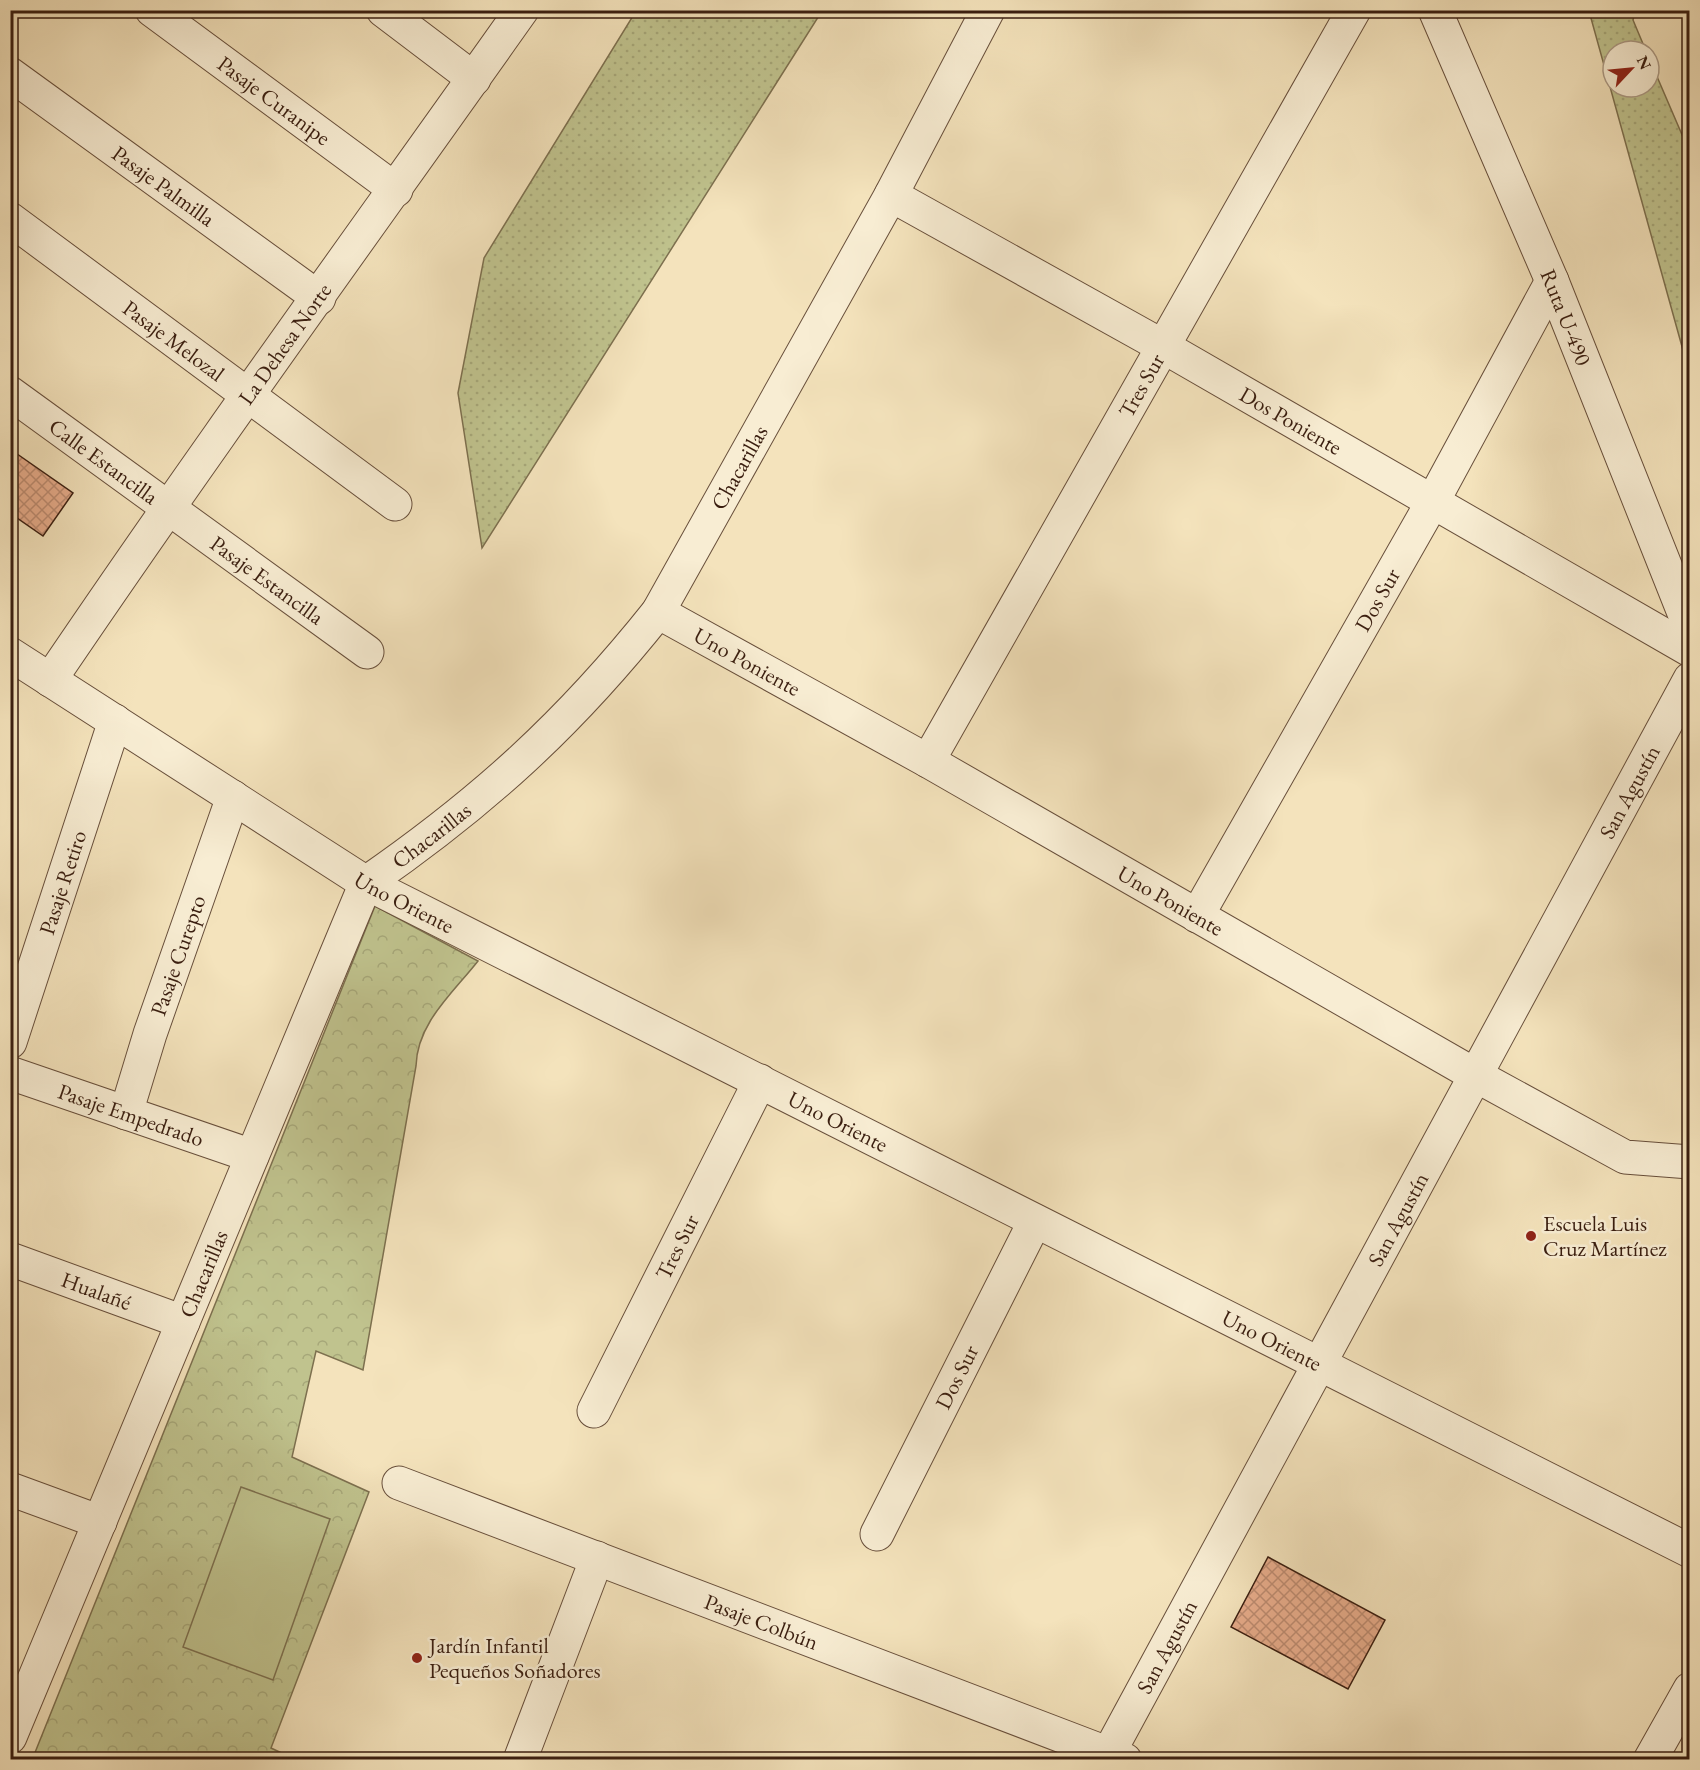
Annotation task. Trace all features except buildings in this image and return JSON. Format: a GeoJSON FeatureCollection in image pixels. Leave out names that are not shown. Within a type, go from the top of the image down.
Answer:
{"type":"FeatureCollection","features":[{"type":"Feature","properties":{"kind":"street","name":"Pasaje Curanipe"},"geometry":{"type":"LineString","coordinates":[[152,10],[396,190]]}},
{"type":"Feature","properties":{"kind":"street"},"geometry":{"type":"LineString","coordinates":[[383,10],[474,79]]}},
{"type":"Feature","properties":{"kind":"street","name":"La Dehesa Norte"},"geometry":{"type":"LineString","coordinates":[[50,680],[168,506],[250,396],[522,10]]}},
{"type":"Feature","properties":{"kind":"street","name":"Chacarillas"},"geometry":{"type":"LineString","coordinates":[[10,1737],[366,883],[462,814],[533,752],[612,669],[657,612],[891,195],[988,10]]}},
{"type":"Feature","properties":{"kind":"street","name":"Tres Sur"},"geometry":{"type":"LineString","coordinates":[[928,761],[1354,10]]}},
{"type":"Feature","properties":{"kind":"street","name":"Ruta U-490"},"geometry":{"type":"LineString","coordinates":[[1435,10],[1552,281],[1689,628]]}},
{"type":"Feature","properties":{"kind":"street","name":"Pasaje Palmilla"},"geometry":{"type":"LineString","coordinates":[[10,74],[319,298]]}},
{"type":"Feature","properties":{"kind":"street","name":"Dos Poniente"},"geometry":{"type":"LineString","coordinates":[[891,195],[1164,347],[1689,650]]}},
{"type":"Feature","properties":{"kind":"street","name":"Pasaje Melozal"},"geometry":{"type":"LineString","coordinates":[[10,219],[396,504]]}},
{"type":"Feature","properties":{"kind":"street","name":"Dos Sur"},"geometry":{"type":"LineString","coordinates":[[1197,916],[1433,501],[1552,281]]}},
{"type":"Feature","properties":{"kind":"street","name":"Calle Estancilla"},"geometry":{"type":"LineString","coordinates":[[10,393],[168,506]]}},
{"type":"Feature","properties":{"kind":"street","name":"Pasaje Estancilla"},"geometry":{"type":"LineString","coordinates":[[168,506],[367,652]]}},
{"type":"Feature","properties":{"kind":"street","name":"Uno Poniente"},"geometry":{"type":"LineString","coordinates":[[657,612],[928,761],[1475,1076],[1625,1157],[1689,1162]]}},
{"type":"Feature","properties":{"kind":"street","name":"Uno Oriente"},"geometry":{"type":"LineString","coordinates":[[10,654],[366,883],[1689,1551]]}},
{"type":"Feature","properties":{"kind":"street","name":"San Agustín"},"geometry":{"type":"LineString","coordinates":[[1113,1757],[1320,1364],[1689,679]]}},
{"type":"Feature","properties":{"kind":"street","name":"Pasaje Retiro"},"geometry":{"type":"LineString","coordinates":[[10,1042],[115,722]]}},
{"type":"Feature","properties":{"kind":"street","name":"Pasaje Curepto"},"geometry":{"type":"LineString","coordinates":[[126,1113],[150,1034],[233,797]]}},
{"type":"Feature","properties":{"kind":"street","name":"Pasaje Empedrado"},"geometry":{"type":"LineString","coordinates":[[10,1073],[252,1156]]}},
{"type":"Feature","properties":{"kind":"street","name":"Tres Sur"},"geometry":{"type":"LineString","coordinates":[[594,1411],[760,1081]]}},
{"type":"Feature","properties":{"kind":"street","name":"Dos Sur"},"geometry":{"type":"LineString","coordinates":[[877,1534],[1035,1221]]}},
{"type":"Feature","properties":{"kind":"street","name":"Hualañé"},"geometry":{"type":"LineString","coordinates":[[10,1259],[183,1322]]}},
{"type":"Feature","properties":{"kind":"street","name":"Pasaje Colbún"},"geometry":{"type":"LineString","coordinates":[[399,1484],[1113,1757]]}},
{"type":"Feature","properties":{"kind":"street"},"geometry":{"type":"LineString","coordinates":[[10,1489],[100,1522]]}},
{"type":"Feature","properties":{"kind":"street"},"geometry":{"type":"LineString","coordinates":[[527,1757],[597,1558]]}},
{"type":"Feature","properties":{"kind":"street"},"geometry":{"type":"LineString","coordinates":[[1650,1760],[1689,1689]]}},
{"type":"Feature","properties":{"kind":"green space"},"geometry":{"type":"Polygon","coordinates":[[[636,11],[822,11],[482,548],[458,393],[484,258],[636,11]]]}},
{"type":"Feature","properties":{"kind":"green space"},"geometry":{"type":"Polygon","coordinates":[[[1589,11],[1635,11],[1633,20],[1641,39],[1601,39],[1601,54],[1589,11]]]}},
{"type":"Feature","properties":{"kind":"green space"},"geometry":{"type":"Polygon","coordinates":[[[1661,86],[1689,151],[1690,360],[1686,361],[1613,99],[1661,99],[1661,86]]]}},
{"type":"Feature","properties":{"kind":"green space"},"geometry":{"type":"Polygon","coordinates":[[[375,906],[478,961],[429,1022],[418,1050],[363,1370],[316,1351],[292,1457],[369,1492],[271,1748],[290,1757],[289,1760],[32,1760],[375,906]]]}},
{"type":"Feature","properties":{"kind":"green space"},"geometry":{"type":"Polygon","coordinates":[[[241,1487],[330,1519],[273,1680],[183,1647],[241,1487]]]}},
{"type":"Feature","properties":{"kind":"place","name":"Escuela Luis Cruz Martínez"},"geometry":{"type":"Point","coordinates":[1531,1236]}},
{"type":"Feature","properties":{"kind":"place","name":"Jardín Infantil Pequeños Soñadores"},"geometry":{"type":"Point","coordinates":[417,1658]}}]}
